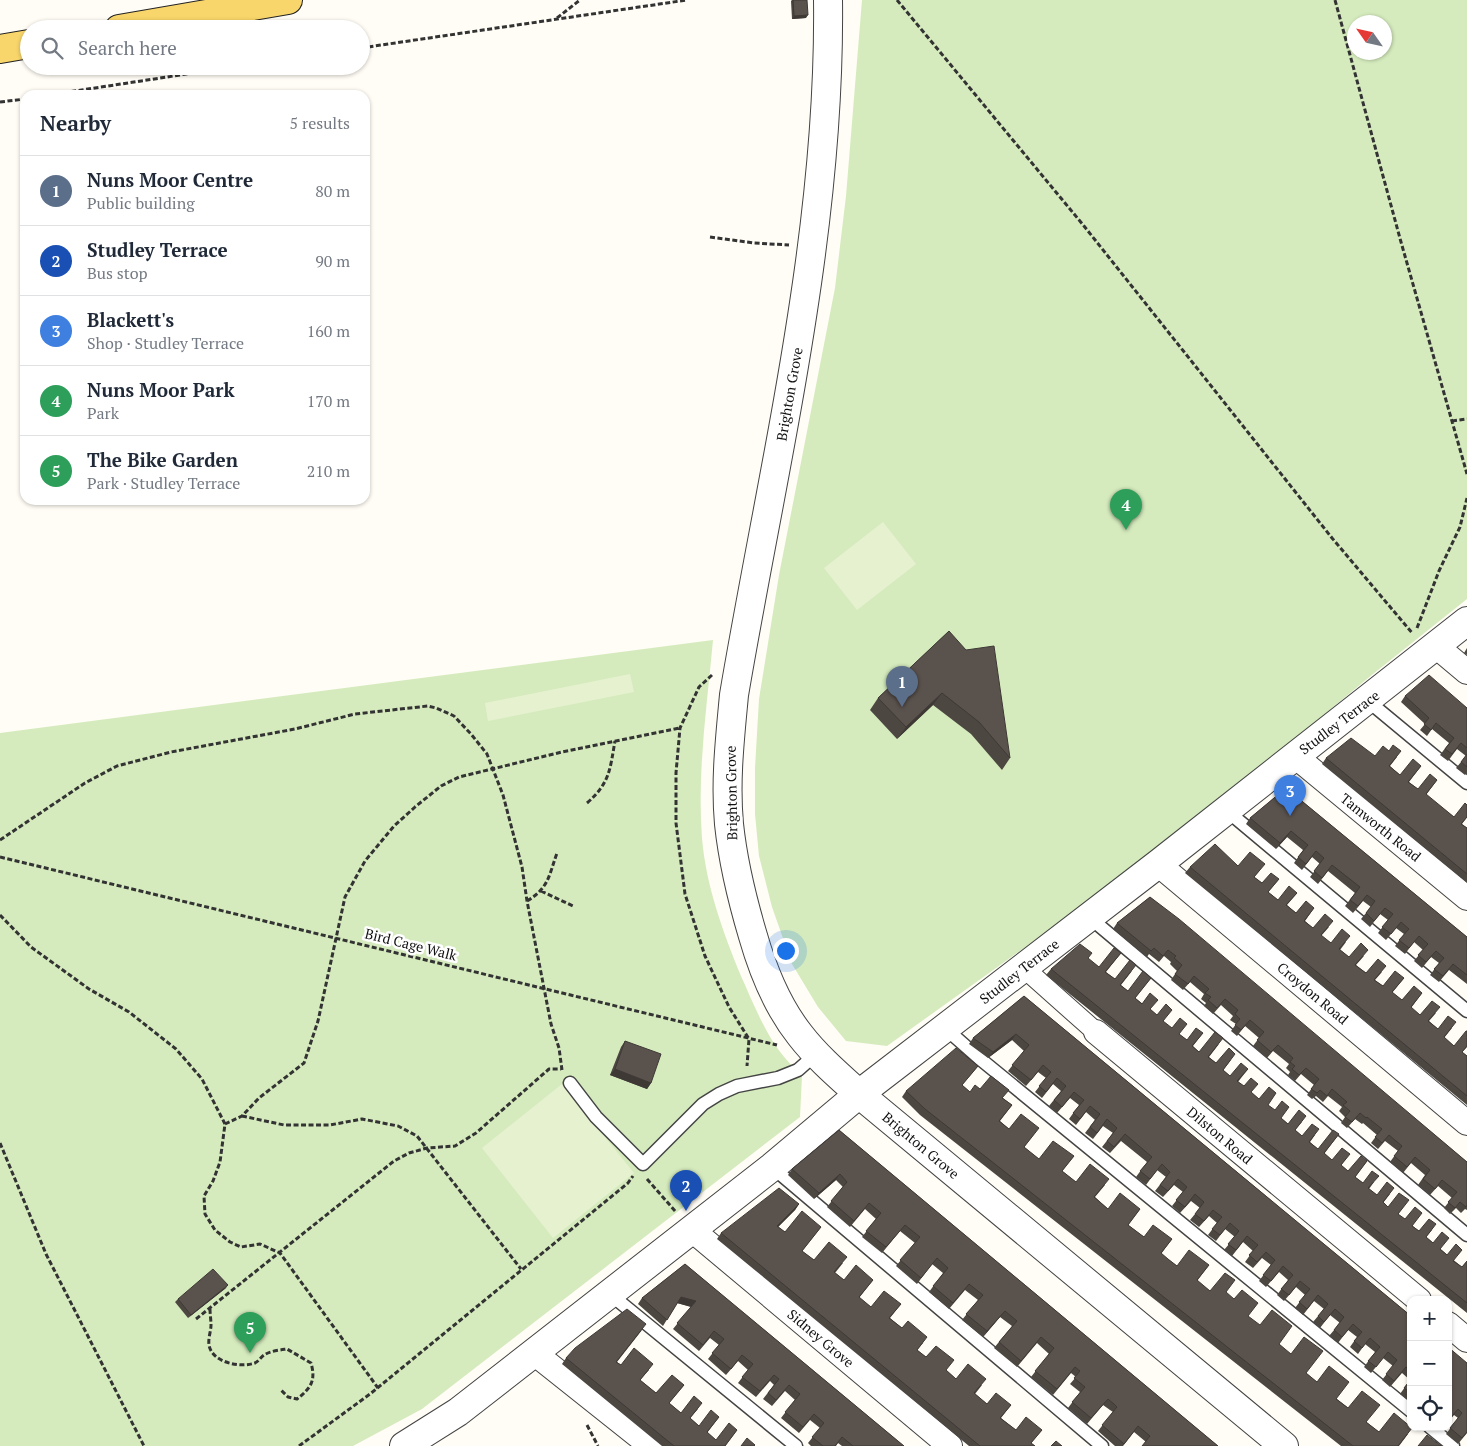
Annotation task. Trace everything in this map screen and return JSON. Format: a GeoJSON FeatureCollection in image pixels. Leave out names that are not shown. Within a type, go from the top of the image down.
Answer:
{"type":"FeatureCollection","features":[{"type":"Feature","properties":{"kind":"main road"},"geometry":{"type":"LineString","coordinates":[[171,20],[288,0]]}},
{"type":"Feature","properties":{"kind":"main road"},"geometry":{"type":"LineString","coordinates":[[0,49],[20,46]]}},
{"type":"Feature","properties":{"kind":"street","name":"Brighton Grove"},"geometry":{"type":"LineString","coordinates":[[828,0],[828,66],[813,245],[799,338],[734,695],[728,783],[729,822],[737,879],[757,951],[783,1010],[799,1035],[816,1054],[859,1094],[1284,1446]]}},
{"type":"Feature","properties":{"kind":"street","name":"Studley Terrace"},"geometry":{"type":"LineString","coordinates":[[404,1446],[458,1412],[772,1167],[859,1094],[1158,864],[1467,621]]}},
{"type":"Feature","properties":{"kind":"street"},"geometry":{"type":"LineString","coordinates":[[1436,646],[1467,672]]}},
{"type":"Feature","properties":{"kind":"street","name":"Tamworth Road"},"geometry":{"type":"LineString","coordinates":[[1294,756],[1467,898]]}},
{"type":"Feature","properties":{"kind":"street","name":"Croydon Road"},"geometry":{"type":"LineString","coordinates":[[1158,864],[1467,1123]]}},
{"type":"Feature","properties":{"kind":"street","name":"Dilston Road"},"geometry":{"type":"LineString","coordinates":[[1024,968],[1096,1032],[1414,1296]]}},
{"type":"Feature","properties":{"kind":"street","name":"Sidney Grove"},"geometry":{"type":"LineString","coordinates":[[692,1229],[950,1446]]}},
{"type":"Feature","properties":{"kind":"street"},"geometry":{"type":"LineString","coordinates":[[1452,1327],[1467,1340]]}},
{"type":"Feature","properties":{"kind":"street"},"geometry":{"type":"LineString","coordinates":[[533,1352],[651,1446]]}},
{"type":"Feature","properties":{"kind":"lane"},"geometry":{"type":"LineString","coordinates":[[1368,700],[1467,783]]}},
{"type":"Feature","properties":{"kind":"lane"},"geometry":{"type":"LineString","coordinates":[[1226,810],[1467,1011]]}},
{"type":"Feature","properties":{"kind":"lane"},"geometry":{"type":"LineString","coordinates":[[1089,917],[1467,1234]]}},
{"type":"Feature","properties":{"kind":"lane"},"geometry":{"type":"LineString","coordinates":[[945,1028],[979,1058],[1407,1408]]}},
{"type":"Feature","properties":{"kind":"lane"},"geometry":{"type":"LineString","coordinates":[[570,1083],[596,1117],[641,1167],[703,1104],[719,1094],[744,1084],[778,1078],[798,1070],[816,1054]]}},
{"type":"Feature","properties":{"kind":"lane"},"geometry":{"type":"LineString","coordinates":[[772,1167],[1102,1446]]}},
{"type":"Feature","properties":{"kind":"lane"},"geometry":{"type":"LineString","coordinates":[[610,1294],[796,1446]]}},
{"type":"Feature","properties":{"kind":"lane"},"geometry":{"type":"LineString","coordinates":[[1435,1431],[1453,1446]]}},
{"type":"Feature","properties":{"kind":"path"},"geometry":{"type":"LineString","coordinates":[[557,18],[580,0]]}},
{"type":"Feature","properties":{"kind":"path"},"geometry":{"type":"LineString","coordinates":[[370,47],[687,0]]}},
{"type":"Feature","properties":{"kind":"path"},"geometry":{"type":"LineString","coordinates":[[897,0],[1084,226],[1332,538],[1414,635],[1439,571],[1460,527],[1467,498]]}},
{"type":"Feature","properties":{"kind":"path"},"geometry":{"type":"LineString","coordinates":[[1335,0],[1467,474]]}},
{"type":"Feature","properties":{"kind":"path"},"geometry":{"type":"LineString","coordinates":[[82,90],[180,75]]}},
{"type":"Feature","properties":{"kind":"path"},"geometry":{"type":"LineString","coordinates":[[0,102],[20,100]]}},
{"type":"Feature","properties":{"kind":"path"},"geometry":{"type":"LineString","coordinates":[[710,237],[754,244],[813,245]]}},
{"type":"Feature","properties":{"kind":"path"},"geometry":{"type":"LineString","coordinates":[[1452,421],[1467,419]]}},
{"type":"Feature","properties":{"kind":"path"},"geometry":{"type":"LineString","coordinates":[[740,658],[719,670],[699,687],[680,728],[676,774],[676,823],[685,894],[705,956],[729,1007],[749,1039],[744,1084]]}},
{"type":"Feature","properties":{"kind":"path"},"geometry":{"type":"LineString","coordinates":[[0,840],[85,783],[117,766],[172,752],[295,729],[355,714],[428,706],[436,708],[454,716],[486,754],[503,795],[522,867],[551,1024],[559,1048],[562,1069],[570,1083]]}},
{"type":"Feature","properties":{"kind":"path"},"geometry":{"type":"LineString","coordinates":[[225,1124],[242,1116],[259,1098],[304,1063],[318,1021],[345,897],[365,861],[394,826],[441,786],[459,776],[680,728]]}},
{"type":"Feature","properties":{"kind":"path"},"geometry":{"type":"LineString","coordinates":[[587,802],[599,792],[605,783],[615,741]]}},
{"type":"Feature","properties":{"kind":"path"},"geometry":{"type":"LineString","coordinates":[[527,901],[541,891],[548,879],[557,853]]}},
{"type":"Feature","properties":{"kind":"path","name":"Bird Cage Walk"},"geometry":{"type":"LineString","coordinates":[[0,857],[778,1046]]}},
{"type":"Feature","properties":{"kind":"path"},"geometry":{"type":"LineString","coordinates":[[541,891],[572,906]]}},
{"type":"Feature","properties":{"kind":"path"},"geometry":{"type":"LineString","coordinates":[[0,915],[31,947],[89,989],[129,1012],[176,1049],[202,1079],[225,1124],[220,1162],[213,1181],[204,1196],[205,1214],[215,1230],[230,1242],[241,1247],[260,1244],[280,1253],[378,1388]]}},
{"type":"Feature","properties":{"kind":"path"},"geometry":{"type":"LineString","coordinates":[[196,1320],[394,1161],[409,1152],[427,1148],[454,1146],[462,1142],[476,1133],[549,1069],[562,1069]]}},
{"type":"Feature","properties":{"kind":"path"},"geometry":{"type":"LineString","coordinates":[[242,1116],[284,1125],[330,1125],[362,1119],[398,1126],[417,1136],[521,1269]]}},
{"type":"Feature","properties":{"kind":"path"},"geometry":{"type":"LineString","coordinates":[[0,1143],[46,1254],[144,1446]]}},
{"type":"Feature","properties":{"kind":"path"},"geometry":{"type":"LineString","coordinates":[[300,1446],[378,1388],[628,1183],[641,1167],[692,1229]]}},
{"type":"Feature","properties":{"kind":"path"},"geometry":{"type":"LineString","coordinates":[[210,1308],[209,1344],[211,1351],[219,1359],[232,1364],[244,1364],[257,1362],[263,1355],[271,1352],[287,1349],[311,1363],[314,1375],[309,1389],[297,1399],[288,1397],[280,1389]]}},
{"type":"Feature","properties":{"kind":"green space"},"geometry":{"type":"Polygon","coordinates":[[[862,0],[1467,0],[1467,599],[1373,674],[1158,852],[887,1046],[846,1041],[818,1007],[792,964],[772,907],[759,856],[755,814],[755,768],[759,699],[779,575],[835,288],[846,196],[862,0]]]}},
{"type":"Feature","properties":{"kind":"green space"},"geometry":{"type":"Polygon","coordinates":[[[883,522],[916,564],[857,610],[824,568],[883,522]]]}},
{"type":"Feature","properties":{"kind":"green space"},"geometry":{"type":"Polygon","coordinates":[[[713,640],[703,739],[701,788],[702,838],[707,874],[716,909],[728,943],[765,1028],[788,1062],[802,1076],[800,1117],[422,1409],[353,1446],[0,1446],[0,733],[713,640]]]}},
{"type":"Feature","properties":{"kind":"green space"},"geometry":{"type":"Polygon","coordinates":[[[630,674],[634,692],[488,721],[485,703],[630,674]]]}},
{"type":"Feature","properties":{"kind":"green space"},"geometry":{"type":"Polygon","coordinates":[[[562,1084],[634,1173],[553,1238],[482,1148],[562,1084]]]}},
{"type":"Feature","properties":{"kind":"building"},"geometry":{"type":"Polygon","coordinates":[[[793,0],[807,0],[808,15],[794,16],[793,0]]]}},
{"type":"Feature","properties":{"kind":"building"},"geometry":{"type":"Polygon","coordinates":[[[949,631],[966,650],[994,646],[1010,758],[979,722],[942,693],[906,727],[878,698],[949,631]]]}},
{"type":"Feature","properties":{"kind":"building"},"geometry":{"type":"Polygon","coordinates":[[[1429,675],[1467,708],[1467,748],[1461,743],[1452,754],[1445,749],[1454,738],[1436,723],[1431,730],[1424,724],[1429,718],[1405,696],[1429,675]]]}},
{"type":"Feature","properties":{"kind":"building"},"geometry":{"type":"Polygon","coordinates":[[[1351,738],[1375,756],[1383,746],[1389,751],[1393,745],[1401,751],[1389,766],[1400,775],[1413,759],[1421,766],[1408,782],[1418,789],[1430,774],[1437,780],[1426,794],[1454,817],[1465,803],[1467,805],[1467,817],[1461,824],[1467,828],[1467,874],[1326,758],[1351,738]]]}},
{"type":"Feature","properties":{"kind":"building"},"geometry":{"type":"Polygon","coordinates":[[[1467,754],[1467,767],[1461,762],[1467,754]]]}},
{"type":"Feature","properties":{"kind":"building"},"geometry":{"type":"Polygon","coordinates":[[[1286,788],[1467,937],[1467,975],[1453,964],[1443,976],[1434,969],[1444,958],[1436,951],[1426,962],[1418,955],[1428,944],[1419,936],[1409,948],[1399,940],[1409,929],[1401,922],[1391,934],[1382,927],[1393,914],[1385,908],[1374,921],[1366,913],[1375,901],[1367,895],[1358,906],[1350,900],[1360,887],[1332,865],[1322,878],[1314,871],[1324,858],[1316,851],[1306,864],[1298,857],[1308,845],[1291,831],[1280,843],[1250,818],[1286,788]]]}},
{"type":"Feature","properties":{"kind":"building"},"geometry":{"type":"Polygon","coordinates":[[[1215,844],[1238,866],[1250,852],[1265,864],[1254,877],[1262,883],[1271,873],[1279,879],[1268,892],[1278,900],[1289,886],[1297,893],[1286,905],[1296,913],[1306,901],[1314,908],[1304,921],[1313,928],[1325,914],[1333,921],[1321,935],[1331,943],[1342,929],[1350,936],[1339,949],[1349,957],[1361,943],[1368,950],[1355,965],[1366,973],[1378,959],[1386,966],[1374,980],[1383,986],[1395,971],[1404,978],[1392,992],[1402,1000],[1414,986],[1422,993],[1411,1007],[1420,1015],[1432,1001],[1440,1007],[1428,1021],[1438,1029],[1448,1016],[1456,1022],[1444,1037],[1454,1046],[1467,1031],[1467,1046],[1462,1052],[1467,1056],[1467,1096],[1190,867],[1215,844]]]}},
{"type":"Feature","properties":{"kind":"building"},"geometry":{"type":"Polygon","coordinates":[[[1150,897],[1179,919],[1467,1162],[1466,1207],[1460,1202],[1455,1208],[1448,1202],[1457,1192],[1442,1180],[1435,1189],[1423,1179],[1430,1170],[1415,1157],[1407,1167],[1394,1156],[1402,1146],[1389,1135],[1382,1143],[1375,1137],[1382,1129],[1367,1117],[1360,1113],[1352,1122],[1345,1117],[1350,1111],[1343,1105],[1347,1102],[1332,1089],[1327,1096],[1320,1090],[1317,1093],[1311,1089],[1319,1079],[1306,1068],[1299,1075],[1292,1069],[1295,1066],[1290,1062],[1293,1058],[1278,1045],[1271,1052],[1257,1040],[1264,1032],[1250,1020],[1241,1030],[1235,1025],[1240,1019],[1235,1014],[1238,1010],[1225,999],[1217,1008],[1208,1000],[1211,997],[1205,993],[1209,989],[1194,976],[1188,984],[1175,974],[1182,965],[1174,958],[1176,956],[1168,950],[1163,956],[1154,948],[1151,951],[1117,923],[1150,897]]]}},
{"type":"Feature","properties":{"kind":"building"},"geometry":{"type":"Polygon","coordinates":[[[1080,944],[1092,953],[1088,958],[1099,967],[1114,948],[1121,953],[1105,972],[1115,979],[1130,960],[1136,965],[1120,985],[1128,991],[1143,971],[1151,978],[1135,998],[1142,1004],[1150,993],[1158,1000],[1150,1009],[1157,1015],[1166,1004],[1172,1010],[1163,1021],[1172,1028],[1180,1018],[1187,1024],[1179,1034],[1187,1040],[1196,1028],[1203,1033],[1192,1046],[1199,1052],[1215,1032],[1223,1038],[1208,1057],[1216,1063],[1229,1048],[1235,1054],[1223,1070],[1230,1076],[1241,1063],[1248,1069],[1237,1081],[1244,1086],[1251,1078],[1258,1084],[1251,1092],[1259,1099],[1269,1087],[1276,1093],[1268,1105],[1275,1110],[1282,1101],[1289,1107],[1281,1118],[1288,1124],[1299,1110],[1306,1116],[1295,1130],[1302,1136],[1312,1124],[1319,1129],[1309,1142],[1318,1149],[1333,1130],[1339,1134],[1324,1153],[1332,1160],[1342,1148],[1350,1154],[1341,1165],[1348,1171],[1361,1156],[1367,1161],[1355,1177],[1363,1183],[1372,1171],[1379,1176],[1368,1188],[1377,1195],[1387,1182],[1394,1188],[1383,1202],[1388,1207],[1399,1193],[1409,1200],[1398,1214],[1405,1219],[1415,1207],[1422,1213],[1412,1226],[1419,1231],[1429,1219],[1436,1224],[1426,1237],[1433,1243],[1442,1232],[1449,1238],[1440,1249],[1447,1255],[1456,1244],[1462,1250],[1453,1261],[1462,1267],[1467,1261],[1467,1303],[1051,969],[1080,944]]]}},
{"type":"Feature","properties":{"kind":"building"},"geometry":{"type":"Polygon","coordinates":[[[1024,996],[1407,1313],[1407,1368],[1394,1381],[1386,1374],[1397,1360],[1388,1352],[1376,1367],[1368,1361],[1380,1347],[1370,1338],[1362,1348],[1354,1341],[1362,1332],[1353,1324],[1342,1337],[1334,1330],[1344,1317],[1335,1309],[1324,1322],[1318,1316],[1328,1304],[1318,1295],[1307,1309],[1299,1302],[1310,1289],[1300,1281],[1289,1295],[1281,1289],[1293,1275],[1283,1266],[1271,1281],[1263,1275],[1275,1260],[1266,1252],[1257,1262],[1249,1255],[1258,1245],[1247,1236],[1236,1250],[1228,1244],[1239,1231],[1230,1223],[1220,1235],[1212,1229],[1222,1217],[1213,1210],[1204,1221],[1195,1214],[1204,1202],[1195,1194],[1185,1207],[1176,1200],[1187,1187],[1178,1179],[1168,1191],[1160,1185],[1170,1172],[1162,1164],[1150,1179],[1140,1171],[1152,1157],[1125,1134],[1114,1147],[1107,1141],[1117,1128],[1107,1119],[1097,1133],[1090,1127],[1100,1114],[1090,1106],[1080,1119],[1073,1113],[1084,1100],[1074,1092],[1062,1107],[1054,1100],[1066,1086],[1057,1078],[1046,1092],[1039,1086],[1051,1072],[1043,1065],[1031,1080],[1012,1065],[1029,1045],[1016,1034],[993,1052],[973,1038],[1024,996]]]}},
{"type":"Feature","properties":{"kind":"building"},"geometry":{"type":"Polygon","coordinates":[[[625,1041],[661,1054],[651,1083],[615,1069],[625,1041]]]}},
{"type":"Feature","properties":{"kind":"building"},"geometry":{"type":"Polygon","coordinates":[[[956,1048],[978,1066],[962,1085],[970,1092],[975,1085],[980,1089],[991,1076],[1009,1090],[1002,1098],[1012,1105],[999,1121],[1009,1129],[1021,1114],[1039,1128],[1024,1147],[1039,1159],[1053,1141],[1074,1156],[1062,1171],[1076,1182],[1090,1164],[1109,1179],[1094,1197],[1108,1209],[1120,1193],[1140,1209],[1128,1225],[1144,1237],[1153,1225],[1172,1239],[1161,1253],[1177,1266],[1189,1250],[1209,1265],[1197,1280],[1210,1291],[1225,1273],[1235,1280],[1226,1292],[1234,1299],[1242,1290],[1258,1303],[1248,1316],[1260,1325],[1272,1310],[1292,1326],[1279,1344],[1291,1354],[1304,1337],[1323,1351],[1306,1373],[1317,1382],[1329,1366],[1349,1382],[1336,1399],[1348,1408],[1362,1391],[1380,1405],[1366,1422],[1379,1432],[1394,1413],[1407,1424],[1407,1431],[1410,1431],[1398,1446],[1353,1446],[925,1109],[906,1091],[956,1048]]]}},
{"type":"Feature","properties":{"kind":"building"},"geometry":{"type":"Polygon","coordinates":[[[839,1130],[1218,1446],[1142,1446],[1150,1436],[1138,1426],[1124,1444],[1102,1425],[1117,1407],[1108,1399],[1091,1418],[1072,1402],[1085,1387],[1074,1378],[1080,1371],[1075,1367],[1057,1389],[1035,1371],[1054,1348],[1041,1337],[1021,1361],[999,1342],[1017,1321],[1005,1311],[987,1331],[966,1314],[983,1295],[969,1284],[953,1303],[933,1286],[948,1268],[937,1258],[921,1278],[900,1260],[920,1237],[905,1225],[886,1247],[866,1231],[881,1213],[869,1203],[854,1221],[831,1201],[847,1182],[840,1174],[819,1193],[792,1169],[839,1130]]]}},
{"type":"Feature","properties":{"kind":"building"},"geometry":{"type":"Polygon","coordinates":[[[779,1188],[799,1204],[777,1226],[785,1232],[802,1211],[821,1227],[802,1251],[814,1260],[829,1242],[847,1257],[834,1272],[844,1280],[856,1265],[873,1280],[859,1297],[871,1307],[884,1291],[901,1304],[889,1318],[902,1328],[908,1321],[927,1337],[917,1350],[926,1357],[936,1346],[954,1360],[946,1370],[956,1379],[968,1364],[986,1379],[974,1393],[987,1404],[996,1393],[1011,1405],[1000,1418],[1016,1430],[1026,1417],[1042,1430],[1031,1443],[1035,1446],[980,1446],[721,1233],[779,1188]]]}},
{"type":"Feature","properties":{"kind":"building"},"geometry":{"type":"Polygon","coordinates":[[[685,1264],[904,1446],[853,1446],[842,1437],[835,1446],[823,1446],[812,1437],[824,1423],[814,1414],[803,1427],[785,1412],[800,1394],[789,1385],[776,1400],[768,1393],[779,1379],[774,1375],[760,1391],[742,1377],[753,1364],[742,1355],[731,1369],[712,1353],[724,1339],[714,1331],[703,1345],[677,1323],[696,1301],[681,1297],[667,1320],[642,1298],[685,1264]]]}},
{"type":"Feature","properties":{"kind":"building"},"geometry":{"type":"Polygon","coordinates":[[[213,1269],[228,1285],[191,1315],[178,1299],[213,1269]]]}},
{"type":"Feature","properties":{"kind":"building"},"geometry":{"type":"Polygon","coordinates":[[[627,1309],[646,1324],[616,1362],[621,1365],[634,1348],[653,1364],[640,1380],[656,1393],[672,1375],[684,1385],[669,1403],[681,1413],[694,1396],[702,1403],[690,1418],[699,1426],[711,1410],[719,1417],[707,1432],[716,1440],[729,1423],[737,1430],[725,1446],[674,1446],[566,1358],[575,1348],[627,1309]]]}},
{"type":"Feature","properties":{"kind":"building"},"geometry":{"type":"Polygon","coordinates":[[[1452,1350],[1467,1363],[1467,1432],[1462,1438],[1452,1430],[1452,1426],[1462,1413],[1458,1409],[1452,1416],[1452,1350]]]}},
{"type":"Feature","properties":{"kind":"building"},"geometry":{"type":"Polygon","coordinates":[[[1427,1435],[1441,1446],[1418,1446],[1427,1435]]]}},
{"type":"Feature","properties":{"kind":"building"},"geometry":{"type":"Polygon","coordinates":[[[747,1438],[755,1445],[754,1446],[741,1446],[747,1438]]]}},
{"type":"Feature","properties":{"kind":"building"},"geometry":{"type":"Polygon","coordinates":[[[1056,1441],[1062,1446],[1051,1446],[1056,1441]]]}},
{"type":"Feature","properties":{"kind":"place","name":"Nuns Moor Park"},"geometry":{"type":"Point","coordinates":[1126,530]}},
{"type":"Feature","properties":{"kind":"place","name":"Nuns Moor Centre"},"geometry":{"type":"Point","coordinates":[902,707]}},
{"type":"Feature","properties":{"kind":"place","name":"Blackett's"},"geometry":{"type":"Point","coordinates":[1290,816]}},
{"type":"Feature","properties":{"kind":"place","name":"Studley Terrace"},"geometry":{"type":"Point","coordinates":[686,1211]}},
{"type":"Feature","properties":{"kind":"place","name":"The Bike Garden"},"geometry":{"type":"Point","coordinates":[250,1353]}}]}
